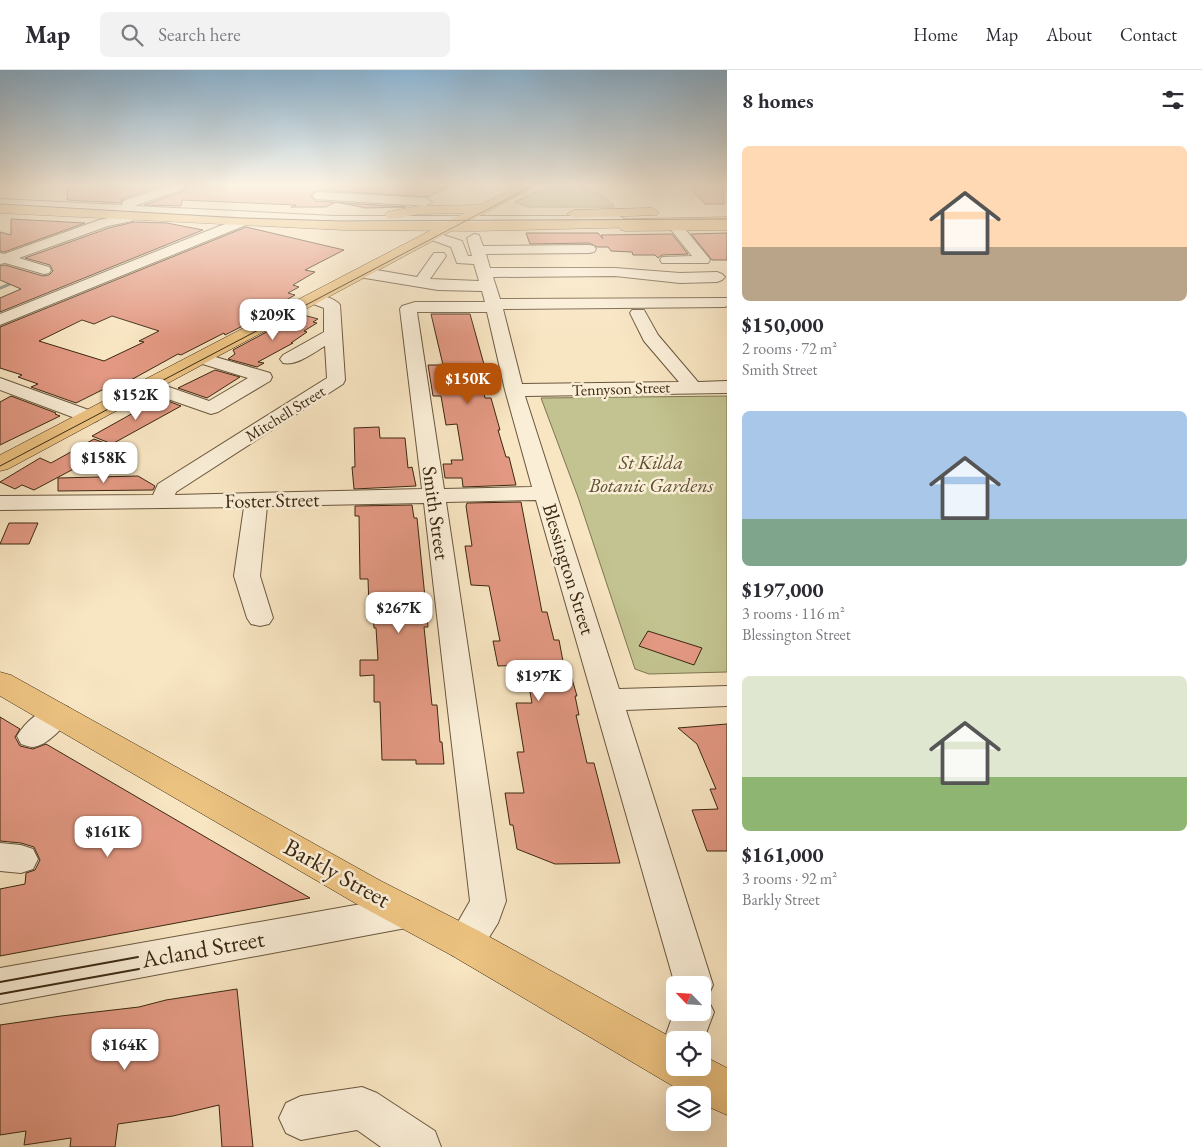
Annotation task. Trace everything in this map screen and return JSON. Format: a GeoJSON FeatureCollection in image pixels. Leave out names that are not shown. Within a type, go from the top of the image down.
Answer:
{"type":"FeatureCollection","features":[{"type":"Feature","properties":{"kind":"main road"},"geometry":{"type":"LineString","coordinates":[[405,236],[412,245]]}},
{"type":"Feature","properties":{"kind":"main road"},"geometry":{"type":"LineString","coordinates":[[435,236],[463,246]]}},
{"type":"Feature","properties":{"kind":"main road"},"geometry":{"type":"LineString","coordinates":[[435,236],[463,246],[482,236]]}},
{"type":"Feature","properties":{"kind":"main road"},"geometry":{"type":"LineString","coordinates":[[463,246],[471,236]]}},
{"type":"Feature","properties":{"kind":"main road"},"geometry":{"type":"LineString","coordinates":[[0,464],[369,271],[412,245],[463,246],[505,236]]}},
{"type":"Feature","properties":{"kind":"main road","name":"Barkly Street"},"geometry":{"type":"LineString","coordinates":[[0,682],[44,725],[406,912],[666,1051]]}},
{"type":"Feature","properties":{"kind":"main road","name":"Barkly Street"},"geometry":{"type":"LineString","coordinates":[[703,1076],[727,1093]]}},
{"type":"Feature","properties":{"kind":"street"},"geometry":{"type":"LineString","coordinates":[[2,259],[61,236]]}},
{"type":"Feature","properties":{"kind":"street"},"geometry":{"type":"LineString","coordinates":[[0,320],[206,236]]}},
{"type":"Feature","properties":{"kind":"street"},"geometry":{"type":"LineString","coordinates":[[402,236],[615,272],[680,278],[717,277]]}},
{"type":"Feature","properties":{"kind":"street"},"geometry":{"type":"LineString","coordinates":[[414,284],[463,246],[558,236]]}},
{"type":"Feature","properties":{"kind":"street"},"geometry":{"type":"LineString","coordinates":[[567,236],[568,249]]}},
{"type":"Feature","properties":{"kind":"street"},"geometry":{"type":"LineString","coordinates":[[661,260],[703,260],[683,236]]}},
{"type":"Feature","properties":{"kind":"street"},"geometry":{"type":"LineString","coordinates":[[463,246],[589,249]]}},
{"type":"Feature","properties":{"kind":"street"},"geometry":{"type":"LineString","coordinates":[[369,271],[414,284],[448,286],[463,246]]}},
{"type":"Feature","properties":{"kind":"street"},"geometry":{"type":"LineString","coordinates":[[463,246],[725,302]]}},
{"type":"Feature","properties":{"kind":"street"},"geometry":{"type":"LineString","coordinates":[[410,308],[463,246]]}},
{"type":"Feature","properties":{"kind":"street","name":"Blessington Street"},"geometry":{"type":"LineString","coordinates":[[463,246],[502,334],[514,390],[691,976]]}},
{"type":"Feature","properties":{"kind":"street"},"geometry":{"type":"LineString","coordinates":[[2,259],[44,270]]}},
{"type":"Feature","properties":{"kind":"street","name":"Smith Street"},"geometry":{"type":"LineString","coordinates":[[414,284],[409,299],[410,308],[434,497],[456,646],[488,901],[484,912],[465,944]]}},
{"type":"Feature","properties":{"kind":"street","name":"Mitchell Street"},"geometry":{"type":"LineString","coordinates":[[162,502],[166,489],[336,380],[332,304],[314,299]]}},
{"type":"Feature","properties":{"kind":"street"},"geometry":{"type":"LineString","coordinates":[[638,313],[650,337],[692,386]]}},
{"type":"Feature","properties":{"kind":"street"},"geometry":{"type":"LineString","coordinates":[[289,358],[333,334]]}},
{"type":"Feature","properties":{"kind":"street"},"geometry":{"type":"LineString","coordinates":[[149,386],[210,408],[263,377],[202,358]]}},
{"type":"Feature","properties":{"kind":"street"},"geometry":{"type":"LineString","coordinates":[[0,384],[90,417]]}},
{"type":"Feature","properties":{"kind":"street","name":"Tennyson Street"},"geometry":{"type":"LineString","coordinates":[[514,390],[727,387]]}},
{"type":"Feature","properties":{"kind":"street","name":"Foster Street"},"geometry":{"type":"LineString","coordinates":[[0,503],[162,502],[545,493]]}},
{"type":"Feature","properties":{"kind":"street"},"geometry":{"type":"LineString","coordinates":[[256,500],[247,576],[260,618]]}},
{"type":"Feature","properties":{"kind":"street"},"geometry":{"type":"LineString","coordinates":[[609,700],[727,696]]}},
{"type":"Feature","properties":{"kind":"street","name":"Acland Street"},"geometry":{"type":"LineString","coordinates":[[0,986],[406,912]]}},
{"type":"Feature","properties":{"kind":"street"},"geometry":{"type":"LineString","coordinates":[[301,1118],[362,1108],[419,1147]]}},
{"type":"Feature","properties":{"kind":"green space","name":"St Kilda Botanic Gardens"},"geometry":{"type":"Polygon","coordinates":[[[727,396],[727,672],[649,674],[635,669],[578,497],[541,398],[727,396]]]}},
{"type":"Feature","properties":{"kind":"building"},"geometry":{"type":"Polygon","coordinates":[[[0,236],[48,236],[4,252],[0,251],[0,236]]]}},
{"type":"Feature","properties":{"kind":"building"},"geometry":{"type":"Polygon","coordinates":[[[86,236],[188,236],[0,312],[0,298],[21,289],[0,280],[0,266],[5,265],[43,276],[49,275],[53,271],[50,265],[25,258],[86,236]]]}},
{"type":"Feature","properties":{"kind":"building"},"geometry":{"type":"Polygon","coordinates":[[[223,236],[285,236],[344,250],[305,270],[315,272],[293,285],[299,287],[288,293],[295,295],[274,307],[278,308],[225,335],[224,333],[181,355],[178,354],[120,386],[114,384],[76,403],[31,387],[38,384],[18,377],[22,375],[0,368],[0,327],[223,236]],[[112,316],[94,324],[82,320],[39,341],[104,361],[144,342],[139,341],[159,331],[112,316]]]}},
{"type":"Feature","properties":{"kind":"building"},"geometry":{"type":"Polygon","coordinates":[[[527,236],[601,236],[603,239],[602,236],[674,236],[688,254],[662,255],[658,258],[655,255],[633,255],[632,252],[611,251],[608,247],[597,247],[589,243],[530,244],[527,236]]]}},
{"type":"Feature","properties":{"kind":"building"},"geometry":{"type":"Polygon","coordinates":[[[693,236],[727,236],[727,260],[712,260],[693,236]]]}},
{"type":"Feature","properties":{"kind":"building"},"geometry":{"type":"Polygon","coordinates":[[[300,314],[318,319],[313,322],[317,323],[304,331],[307,332],[291,343],[293,343],[258,362],[264,363],[257,367],[228,359],[235,354],[233,350],[300,314]]]}},
{"type":"Feature","properties":{"kind":"building"},"geometry":{"type":"Polygon","coordinates":[[[431,314],[470,314],[485,368],[479,369],[485,398],[491,398],[500,430],[498,430],[506,457],[509,457],[516,485],[463,487],[462,478],[445,478],[443,464],[452,464],[451,460],[463,460],[457,424],[446,425],[441,396],[433,396],[428,365],[443,365],[431,314]]]}},
{"type":"Feature","properties":{"kind":"building"},"geometry":{"type":"Polygon","coordinates":[[[215,370],[240,377],[207,398],[178,388],[215,370]]]}},
{"type":"Feature","properties":{"kind":"building"},"geometry":{"type":"Polygon","coordinates":[[[11,396],[60,416],[0,445],[0,402],[11,396]]]}},
{"type":"Feature","properties":{"kind":"building"},"geometry":{"type":"Polygon","coordinates":[[[160,398],[181,406],[112,444],[92,436],[160,398]]]}},
{"type":"Feature","properties":{"kind":"building"},"geometry":{"type":"Polygon","coordinates":[[[379,427],[380,438],[405,438],[408,468],[412,467],[416,486],[354,489],[352,467],[355,467],[354,428],[379,427]]]}},
{"type":"Feature","properties":{"kind":"building"},"geometry":{"type":"Polygon","coordinates":[[[94,439],[115,447],[34,490],[22,485],[15,489],[0,482],[40,458],[51,463],[94,439]]]}},
{"type":"Feature","properties":{"kind":"building"},"geometry":{"type":"Polygon","coordinates":[[[138,476],[155,486],[153,490],[58,491],[58,478],[138,476]]]}},
{"type":"Feature","properties":{"kind":"building"},"geometry":{"type":"Polygon","coordinates":[[[521,502],[542,612],[547,612],[554,640],[559,640],[565,672],[570,672],[577,696],[575,696],[579,715],[576,715],[587,763],[594,763],[620,863],[555,864],[517,849],[513,825],[510,825],[505,793],[524,793],[517,752],[524,752],[516,703],[532,703],[525,665],[498,666],[493,641],[500,641],[489,586],[471,585],[465,546],[472,546],[466,506],[467,503],[521,502]]]}},
{"type":"Feature","properties":{"kind":"building"},"geometry":{"type":"Polygon","coordinates":[[[412,505],[414,518],[417,518],[428,627],[424,627],[432,705],[437,705],[444,764],[416,764],[416,760],[382,760],[380,702],[374,702],[374,675],[360,676],[360,660],[378,660],[373,608],[369,608],[368,579],[360,579],[359,516],[355,516],[355,506],[412,505]]]}},
{"type":"Feature","properties":{"kind":"building"},"geometry":{"type":"Polygon","coordinates":[[[9,523],[38,523],[29,544],[0,544],[9,523]]]}},
{"type":"Feature","properties":{"kind":"building"},"geometry":{"type":"Polygon","coordinates":[[[648,631],[702,648],[694,665],[639,646],[648,631]]]}},
{"type":"Feature","properties":{"kind":"building"},"geometry":{"type":"Polygon","coordinates":[[[0,717],[20,729],[15,737],[20,746],[33,749],[46,744],[310,898],[0,956],[0,889],[25,884],[26,873],[35,870],[40,860],[34,847],[21,843],[0,841],[0,717]]]}},
{"type":"Feature","properties":{"kind":"building"},"geometry":{"type":"Polygon","coordinates":[[[727,724],[727,851],[707,851],[692,810],[718,809],[710,789],[716,789],[697,744],[678,728],[727,724]]]}},
{"type":"Feature","properties":{"kind":"building"},"geometry":{"type":"Polygon","coordinates":[[[237,989],[253,1147],[222,1147],[219,1105],[173,1116],[118,1124],[115,1147],[70,1147],[71,1138],[24,1145],[26,1131],[0,1135],[0,1025],[139,1007],[166,1000],[237,989]]]}},
{"type":"Feature","properties":{"kind":"waterway"},"geometry":{"type":"LineString","coordinates":[[0,288],[17,281]]}},
{"type":"Feature","properties":{"kind":"tram line"},"geometry":{"type":"LineString","coordinates":[[0,466],[437,236]]}},
{"type":"Feature","properties":{"kind":"tram line"},"geometry":{"type":"LineString","coordinates":[[0,982],[138,957]]}},
{"type":"Feature","properties":{"kind":"tram line"},"geometry":{"type":"LineString","coordinates":[[0,994],[139,969]]}}]}
